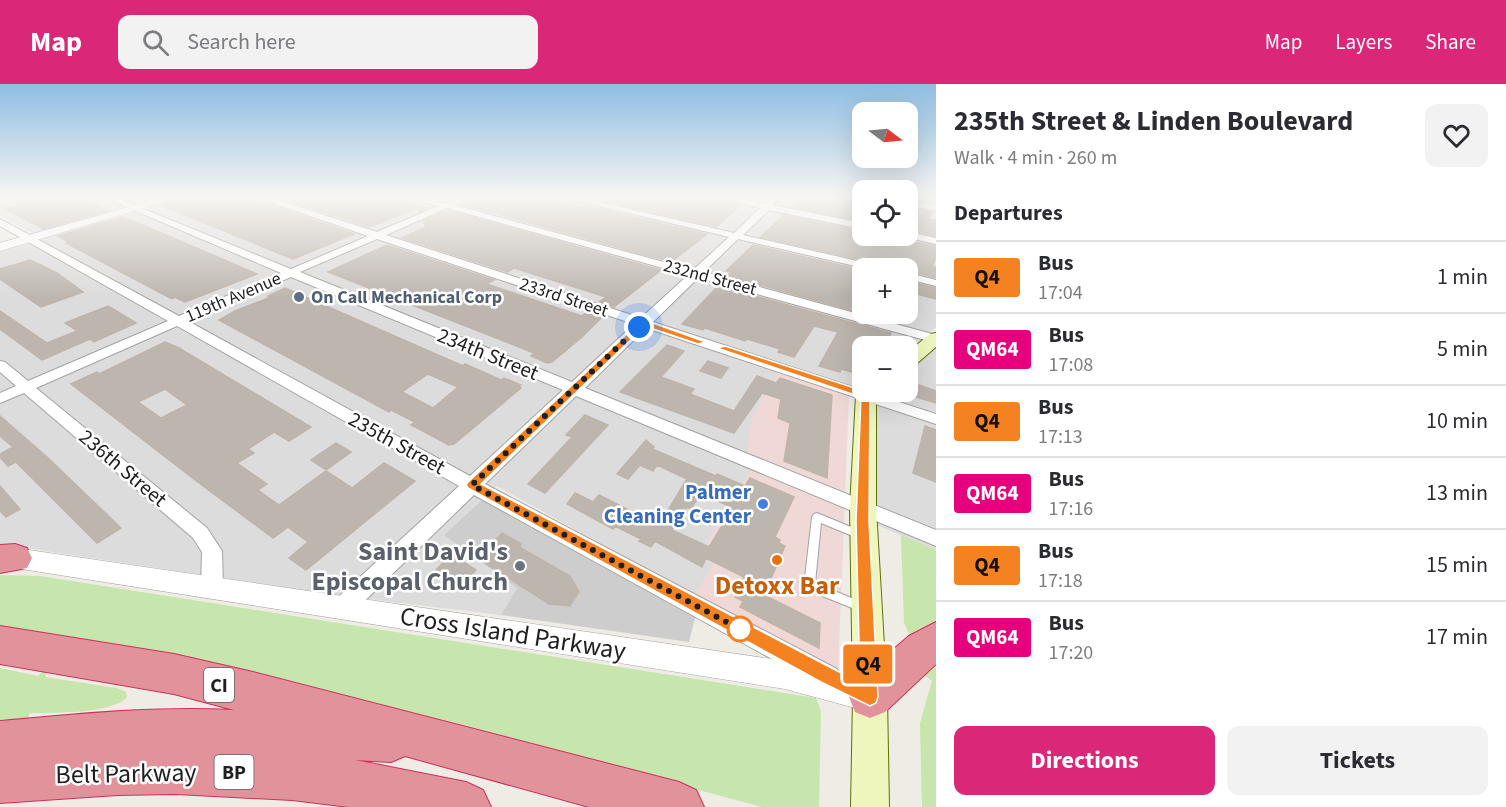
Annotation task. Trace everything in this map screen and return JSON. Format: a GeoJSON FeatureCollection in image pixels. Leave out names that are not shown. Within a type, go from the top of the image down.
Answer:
{"type":"FeatureCollection","features":[{"type":"Feature","properties":{"kind":"highway"},"geometry":{"type":"LineString","coordinates":[[870,697],[936,640]]}},
{"type":"Feature","properties":{"kind":"highway","name":"CI"},"geometry":{"type":"LineString","coordinates":[[0,645],[174,674],[435,740],[679,807]]}},
{"type":"Feature","properties":{"kind":"highway"},"geometry":{"type":"LineString","coordinates":[[0,744],[125,732],[188,730],[435,740]]}},
{"type":"Feature","properties":{"kind":"highway","name":"Belt Parkway"},"geometry":{"type":"LineString","coordinates":[[0,779],[134,770],[203,770],[286,775],[354,783],[466,807]]}},
{"type":"Feature","properties":{"kind":"main road"},"geometry":{"type":"LineString","coordinates":[[918,354],[936,339]]}},
{"type":"Feature","properties":{"kind":"main road"},"geometry":{"type":"LineString","coordinates":[[868,402],[863,522],[870,697],[870,807]]}},
{"type":"Feature","properties":{"kind":"street","name":"235th Street"},"geometry":{"type":"LineString","coordinates":[[16,231],[472,485],[870,697]]}},
{"type":"Feature","properties":{"kind":"street"},"geometry":{"type":"LineString","coordinates":[[0,247],[55,231]]}},
{"type":"Feature","properties":{"kind":"street","name":"234th Street"},"geometry":{"type":"LineString","coordinates":[[189,231],[573,389],[863,522],[936,538]]}},
{"type":"Feature","properties":{"kind":"street","name":"233rd Street"},"geometry":{"type":"LineString","coordinates":[[364,231],[644,323],[852,388]]}},
{"type":"Feature","properties":{"kind":"street","name":"119th Avenue"},"geometry":{"type":"LineString","coordinates":[[0,398],[387,231]]}},
{"type":"Feature","properties":{"kind":"street","name":"232nd Street"},"geometry":{"type":"LineString","coordinates":[[537,231],[936,339]]}},
{"type":"Feature","properties":{"kind":"street"},"geometry":{"type":"LineString","coordinates":[[713,231],[852,263]]}},
{"type":"Feature","properties":{"kind":"street"},"geometry":{"type":"LineString","coordinates":[[343,607],[741,231]]}},
{"type":"Feature","properties":{"kind":"street"},"geometry":{"type":"LineString","coordinates":[[918,237],[936,241]]}},
{"type":"Feature","properties":{"kind":"street"},"geometry":{"type":"LineString","coordinates":[[918,278],[936,283]]}},
{"type":"Feature","properties":{"kind":"street","name":"236th Street"},"geometry":{"type":"LineString","coordinates":[[0,365],[200,533],[212,551],[212,587]]}},
{"type":"Feature","properties":{"kind":"street","name":"233rd Street"},"geometry":{"type":"LineString","coordinates":[[892,402],[936,418]]}},
{"type":"Feature","properties":{"kind":"street","name":"Cross Island Parkway"},"geometry":{"type":"LineString","coordinates":[[5,558],[212,587],[785,675],[870,697]]}},
{"type":"Feature","properties":{"kind":"lane"},"geometry":{"type":"LineString","coordinates":[[863,522],[817,517],[809,586],[866,609]]}},
{"type":"Feature","properties":{"kind":"shaded area"},"geometry":{"type":"Polygon","coordinates":[[[28,231],[852,231],[852,246],[918,246],[918,231],[936,231],[936,327],[918,341],[918,336],[852,336],[852,391],[759,457],[707,542],[723,551],[694,596],[497,486],[444,535],[517,588],[501,615],[335,595],[0,544],[0,252],[43,239],[28,231]]]}},
{"type":"Feature","properties":{"kind":"shaded area"},"geometry":{"type":"Polygon","coordinates":[[[936,342],[936,550],[865,520],[871,402],[918,402],[918,357],[936,342]]]}},
{"type":"Feature","properties":{"kind":"shaded area"},"geometry":{"type":"Polygon","coordinates":[[[779,370],[849,395],[838,673],[694,596],[722,551],[707,542],[759,457],[747,451],[752,418],[779,370]]]}},
{"type":"Feature","properties":{"kind":"shaded area"},"geometry":{"type":"Polygon","coordinates":[[[483,499],[696,614],[689,642],[501,615],[517,588],[444,535],[483,499]]]}},
{"type":"Feature","properties":{"kind":"green space"},"geometry":{"type":"Polygon","coordinates":[[[901,535],[936,550],[936,625],[911,638],[904,623],[901,535]]]}},
{"type":"Feature","properties":{"kind":"green space"},"geometry":{"type":"Polygon","coordinates":[[[0,575],[40,576],[816,698],[821,711],[819,807],[762,807],[336,693],[219,666],[0,630],[0,575]]]}},
{"type":"Feature","properties":{"kind":"green space"},"geometry":{"type":"Polygon","coordinates":[[[936,663],[936,807],[922,807],[920,723],[932,681],[923,674],[936,663]]]}},
{"type":"Feature","properties":{"kind":"green space"},"geometry":{"type":"Polygon","coordinates":[[[50,664],[45,677],[117,688],[126,692],[127,697],[120,703],[96,710],[30,713],[0,782],[0,668],[38,676],[50,664]]]}},
{"type":"Feature","properties":{"kind":"building"},"geometry":{"type":"Polygon","coordinates":[[[76,231],[156,231],[257,274],[185,302],[175,297],[172,299],[66,243],[69,242],[58,236],[76,231]]]}},
{"type":"Feature","properties":{"kind":"building"},"geometry":{"type":"Polygon","coordinates":[[[223,231],[345,231],[354,234],[293,259],[223,231]]]}},
{"type":"Feature","properties":{"kind":"building"},"geometry":{"type":"Polygon","coordinates":[[[418,231],[521,231],[661,270],[614,307],[599,302],[606,297],[514,268],[507,272],[402,238],[418,231]]]}},
{"type":"Feature","properties":{"kind":"building"},"geometry":{"type":"Polygon","coordinates":[[[558,231],[693,231],[707,234],[671,262],[558,231]]]}},
{"type":"Feature","properties":{"kind":"building"},"geometry":{"type":"Polygon","coordinates":[[[767,231],[852,231],[852,246],[918,246],[918,243],[936,246],[936,257],[932,267],[936,267],[936,278],[918,274],[918,258],[862,256],[862,258],[760,237],[767,231]]]}},
{"type":"Feature","properties":{"kind":"building"},"geometry":{"type":"Polygon","coordinates":[[[918,231],[936,231],[936,236],[918,232],[918,231]]]}},
{"type":"Feature","properties":{"kind":"building"},"geometry":{"type":"Polygon","coordinates":[[[387,245],[494,280],[487,284],[582,316],[588,311],[603,316],[582,337],[552,362],[547,363],[531,356],[534,353],[328,272],[387,245]]]}},
{"type":"Feature","properties":{"kind":"building"},"geometry":{"type":"Polygon","coordinates":[[[753,245],[852,268],[852,310],[727,276],[731,272],[726,271],[753,245]]]}},
{"type":"Feature","properties":{"kind":"building"},"geometry":{"type":"Polygon","coordinates":[[[30,260],[57,273],[83,292],[41,307],[0,279],[0,269],[30,260]]]}},
{"type":"Feature","properties":{"kind":"building"},"geometry":{"type":"Polygon","coordinates":[[[918,284],[936,288],[936,299],[918,294],[918,284]]]}},
{"type":"Feature","properties":{"kind":"building"},"geometry":{"type":"Polygon","coordinates":[[[718,286],[891,333],[890,336],[852,336],[852,372],[841,369],[840,372],[819,366],[838,332],[814,326],[794,357],[778,352],[780,349],[747,339],[745,341],[705,328],[703,330],[682,324],[718,286]]]}},
{"type":"Feature","properties":{"kind":"building"},"geometry":{"type":"Polygon","coordinates":[[[285,288],[463,366],[465,364],[501,380],[504,378],[521,385],[519,387],[521,388],[454,444],[449,445],[411,425],[415,422],[391,410],[389,412],[219,320],[271,297],[268,296],[285,288]],[[428,374],[402,392],[433,408],[458,387],[428,374]]]}},
{"type":"Feature","properties":{"kind":"building"},"geometry":{"type":"Polygon","coordinates":[[[108,306],[136,323],[94,342],[90,339],[42,360],[0,329],[0,311],[47,343],[77,331],[65,323],[108,306]]]}},
{"type":"Feature","properties":{"kind":"building"},"geometry":{"type":"Polygon","coordinates":[[[165,342],[179,348],[311,427],[289,441],[274,432],[248,449],[254,453],[237,463],[267,484],[258,490],[279,505],[326,471],[352,488],[384,463],[415,481],[306,570],[289,558],[308,542],[288,527],[273,538],[71,384],[97,372],[99,374],[165,342]],[[165,389],[138,402],[161,418],[187,405],[165,389]]]}},
{"type":"Feature","properties":{"kind":"building"},"geometry":{"type":"Polygon","coordinates":[[[667,345],[684,351],[661,377],[694,389],[690,394],[734,411],[757,376],[776,383],[780,378],[832,395],[827,478],[784,461],[790,423],[778,418],[781,399],[762,393],[734,433],[620,392],[667,345]]]}},
{"type":"Feature","properties":{"kind":"building"},"geometry":{"type":"Polygon","coordinates":[[[708,361],[728,368],[721,378],[700,371],[708,361]]]}},
{"type":"Feature","properties":{"kind":"building"},"geometry":{"type":"Polygon","coordinates":[[[919,385],[936,391],[936,403],[918,398],[919,385]]]}},
{"type":"Feature","properties":{"kind":"building"},"geometry":{"type":"Polygon","coordinates":[[[585,415],[608,425],[545,493],[528,484],[572,437],[566,435],[585,415]]]}},
{"type":"Feature","properties":{"kind":"building"},"geometry":{"type":"Polygon","coordinates":[[[0,416],[47,457],[121,528],[97,543],[16,462],[8,466],[0,454],[13,447],[0,436],[0,416]]]}},
{"type":"Feature","properties":{"kind":"building"},"geometry":{"type":"Polygon","coordinates":[[[925,426],[936,430],[936,482],[913,473],[925,426]]]}},
{"type":"Feature","properties":{"kind":"building"},"geometry":{"type":"Polygon","coordinates":[[[646,440],[654,447],[652,449],[716,476],[717,474],[745,486],[750,478],[794,497],[775,537],[785,546],[764,595],[820,623],[819,648],[740,607],[743,601],[735,597],[744,577],[706,558],[702,567],[655,541],[651,547],[639,541],[641,539],[615,526],[613,529],[567,504],[575,493],[593,502],[599,495],[643,517],[646,512],[662,520],[687,479],[657,465],[653,471],[640,465],[628,479],[617,474],[646,440]],[[701,493],[691,509],[687,507],[672,530],[709,547],[733,508],[701,493]]]}},
{"type":"Feature","properties":{"kind":"building"},"geometry":{"type":"Polygon","coordinates":[[[336,443],[351,452],[326,470],[311,460],[336,443]]]}},
{"type":"Feature","properties":{"kind":"building"},"geometry":{"type":"Polygon","coordinates":[[[0,486],[20,509],[6,517],[0,511],[0,486]]]}},
{"type":"Feature","properties":{"kind":"building","name":"Saint David's Episcopal Church"},"geometry":{"type":"Polygon","coordinates":[[[502,533],[521,544],[519,547],[570,576],[579,592],[570,606],[549,604],[479,559],[502,533]]]}},
{"type":"Feature","properties":{"kind":"building"},"geometry":{"type":"Polygon","coordinates":[[[451,554],[476,570],[459,589],[434,572],[451,554]]]}},
{"type":"Feature","properties":{"kind":"bus line","name":"Q4"},"geometry":{"type":"LineString","coordinates":[[702,342],[644,323],[472,485],[870,697],[862,508],[866,395],[722,348]]}},
{"type":"Feature","properties":{"kind":"place","name":"On Call Mechanical Corp"},"geometry":{"type":"Point","coordinates":[299,297]}},
{"type":"Feature","properties":{"kind":"place","name":"Palmer Cleaning Center"},"geometry":{"type":"Point","coordinates":[763,504]}},
{"type":"Feature","properties":{"kind":"place","name":"Detoxx Bar"},"geometry":{"type":"Point","coordinates":[777,560]}},
{"type":"Feature","properties":{"kind":"place","name":"Saint David's Episcopal Church"},"geometry":{"type":"Point","coordinates":[520,566]}},
{"type":"Feature","properties":{"kind":"route"},"geometry":{"type":"LineString","coordinates":[[639,327],[472,485],[743,631],[740,629]]}}]}
